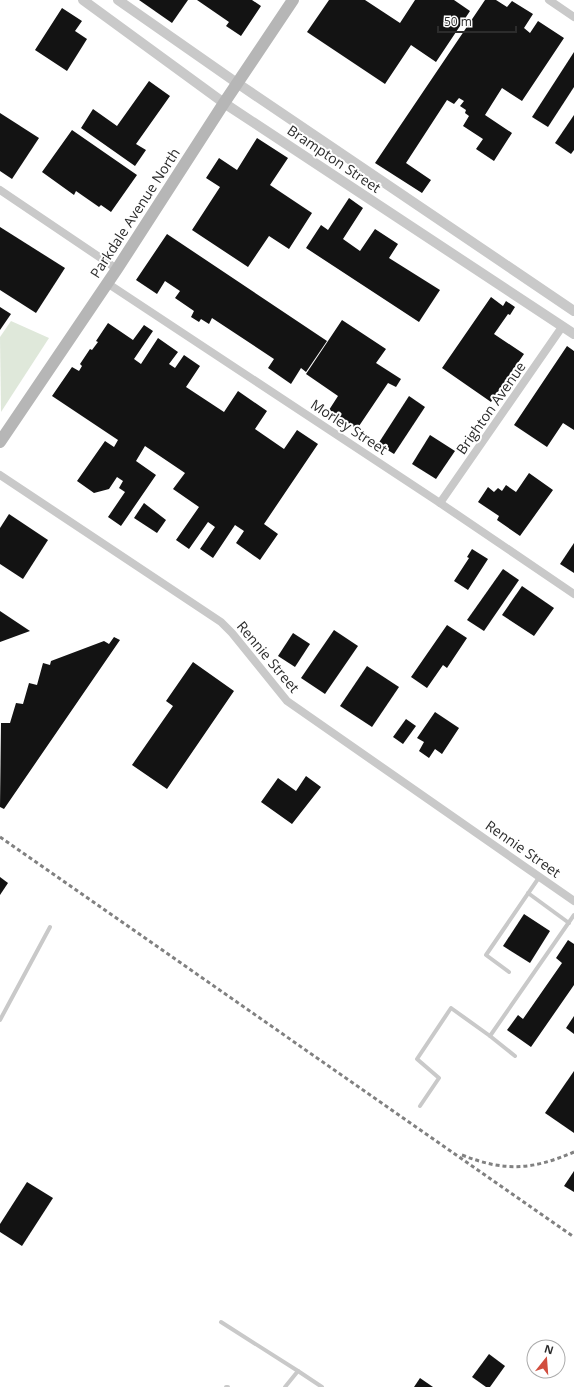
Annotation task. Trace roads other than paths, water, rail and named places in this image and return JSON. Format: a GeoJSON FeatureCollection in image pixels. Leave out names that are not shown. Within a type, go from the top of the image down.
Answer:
{"type":"FeatureCollection","features":[{"type":"Feature","properties":{"kind":"main road","name":"Parkdale Avenue North"},"geometry":{"type":"LineString","coordinates":[[1,440],[117,268],[293,0]]}},
{"type":"Feature","properties":{"kind":"street","name":"Brampton Street"},"geometry":{"type":"LineString","coordinates":[[83,0],[224,103],[574,334]]}},
{"type":"Feature","properties":{"kind":"street","name":"Brampton Street"},"geometry":{"type":"LineString","coordinates":[[118,0],[574,311]]}},
{"type":"Feature","properties":{"kind":"street"},"geometry":{"type":"LineString","coordinates":[[549,0],[574,17]]}},
{"type":"Feature","properties":{"kind":"street"},"geometry":{"type":"LineString","coordinates":[[0,190],[117,268]]}},
{"type":"Feature","properties":{"kind":"street","name":"Morley Street"},"geometry":{"type":"LineString","coordinates":[[107,283],[440,503],[574,594]]}},
{"type":"Feature","properties":{"kind":"street","name":"Brighton Avenue"},"geometry":{"type":"LineString","coordinates":[[440,503],[562,327]]}},
{"type":"Feature","properties":{"kind":"street","name":"Rennie Street"},"geometry":{"type":"LineString","coordinates":[[0,475],[221,622],[232,633],[287,701],[574,901]]}},
{"type":"Feature","properties":{"kind":"lane"},"geometry":{"type":"LineString","coordinates":[[509,972],[486,955],[540,876]]}},
{"type":"Feature","properties":{"kind":"lane"},"geometry":{"type":"LineString","coordinates":[[528,893],[569,923]]}},
{"type":"Feature","properties":{"kind":"lane"},"geometry":{"type":"LineString","coordinates":[[490,1036],[574,916]]}},
{"type":"Feature","properties":{"kind":"lane"},"geometry":{"type":"LineString","coordinates":[[0,1020],[50,927]]}},
{"type":"Feature","properties":{"kind":"lane"},"geometry":{"type":"LineString","coordinates":[[420,1106],[440,1078],[417,1059],[451,1008],[515,1056]]}},
{"type":"Feature","properties":{"kind":"lane"},"geometry":{"type":"LineString","coordinates":[[221,1322],[322,1387]]}},
{"type":"Feature","properties":{"kind":"lane"},"geometry":{"type":"LineString","coordinates":[[285,1387],[298,1371]]}},
{"type":"Feature","properties":{"kind":"railway"},"geometry":{"type":"LineString","coordinates":[[0,837],[574,1237]]}},
{"type":"Feature","properties":{"kind":"railway"},"geometry":{"type":"LineString","coordinates":[[462,1155],[492,1164],[518,1167],[545,1162],[574,1152]]}}]}
